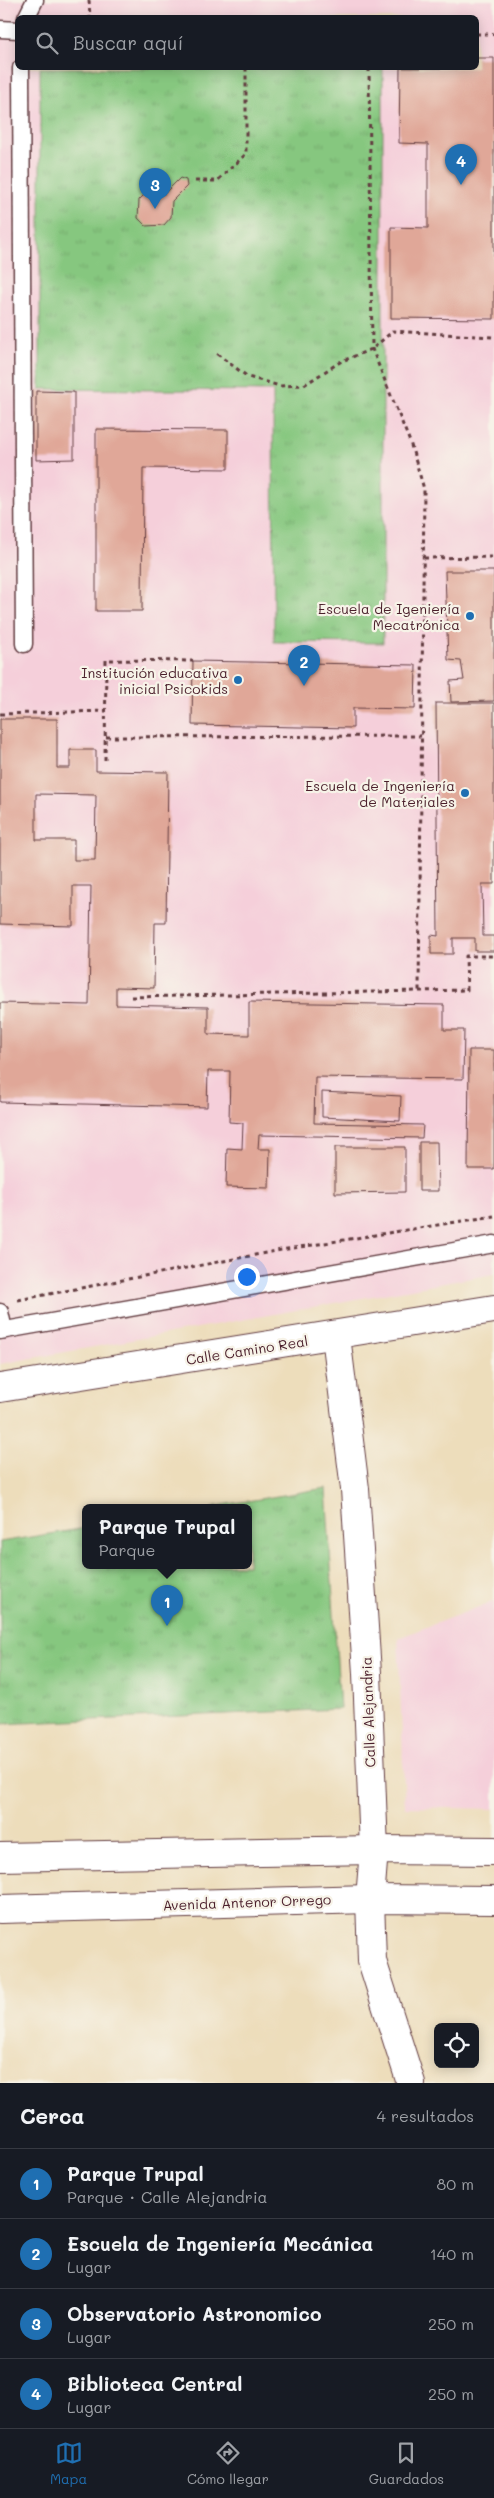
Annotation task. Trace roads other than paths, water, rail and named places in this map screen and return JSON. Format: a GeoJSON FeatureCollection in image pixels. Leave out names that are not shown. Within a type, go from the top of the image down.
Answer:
{"type":"FeatureCollection","features":[{"type":"Feature","properties":{"kind":"street","name":"Calle Camino Real"},"geometry":{"type":"LineString","coordinates":[[0,1388],[494,1310]]}},
{"type":"Feature","properties":{"kind":"street","name":"Calle Alejandria"},"geometry":{"type":"LineString","coordinates":[[336,1336],[356,1489],[367,1673],[374,1850],[370,1899],[372,1961],[411,2083]]}},
{"type":"Feature","properties":{"kind":"street"},"geometry":{"type":"LineString","coordinates":[[0,1857],[374,1850],[494,1851]]}},
{"type":"Feature","properties":{"kind":"street","name":"Avenida Antenor Orrego"},"geometry":{"type":"LineString","coordinates":[[0,1909],[370,1899],[494,1900]]}},
{"type":"Feature","properties":{"kind":"lane"},"geometry":{"type":"LineString","coordinates":[[27,15],[34,0]]}},
{"type":"Feature","properties":{"kind":"lane"},"geometry":{"type":"LineString","coordinates":[[0,29],[15,30]]}},
{"type":"Feature","properties":{"kind":"lane"},"geometry":{"type":"LineString","coordinates":[[21,70],[24,644]]}},
{"type":"Feature","properties":{"kind":"lane"},"geometry":{"type":"LineString","coordinates":[[5,1307],[2,1330],[494,1244]]}},
{"type":"Feature","properties":{"kind":"place","name":"Biblioteca Central"},"geometry":{"type":"Point","coordinates":[461,185]}},
{"type":"Feature","properties":{"kind":"place","name":"Observatorio Astronomico"},"geometry":{"type":"Point","coordinates":[155,209]}},
{"type":"Feature","properties":{"kind":"place","name":"Escuela de Igeniería Mecatrónica"},"geometry":{"type":"Point","coordinates":[470,616]}},
{"type":"Feature","properties":{"kind":"place","name":"Institución educativa inicial Psicokids"},"geometry":{"type":"Point","coordinates":[238,680]}},
{"type":"Feature","properties":{"kind":"place","name":"Escuela de Ingeniería Mecánica"},"geometry":{"type":"Point","coordinates":[304,686]}},
{"type":"Feature","properties":{"kind":"place","name":"Escuela de Ingeniería de Materiales"},"geometry":{"type":"Point","coordinates":[465,793]}},
{"type":"Feature","properties":{"kind":"place","name":"Parque Trupal"},"geometry":{"type":"Point","coordinates":[167,1626]}}]}
